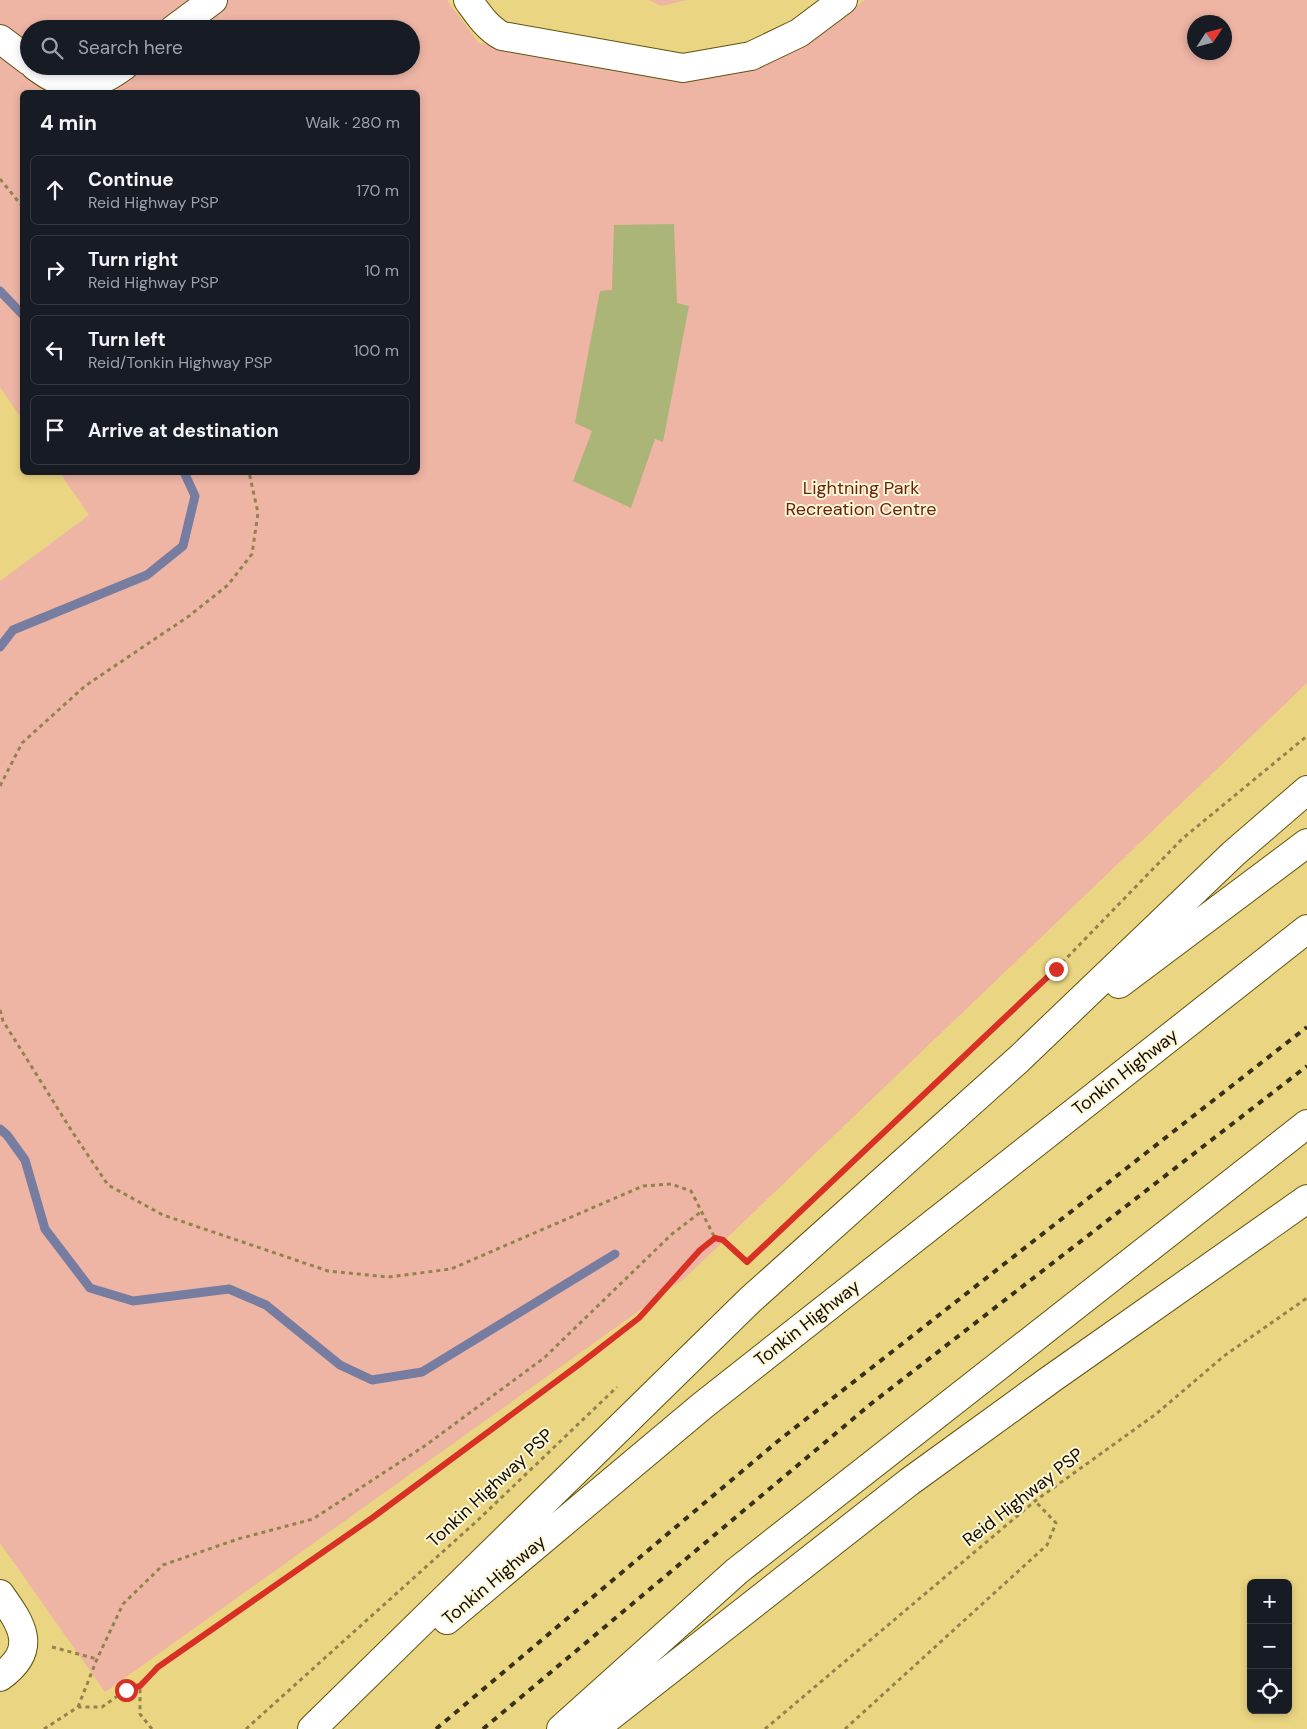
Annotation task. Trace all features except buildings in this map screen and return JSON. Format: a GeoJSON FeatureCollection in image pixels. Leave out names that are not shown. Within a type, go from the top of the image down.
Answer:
{"type":"FeatureCollection","features":[{"type":"Feature","properties":{"kind":"main road"},"geometry":{"type":"LineString","coordinates":[[186,20],[213,0]]}},
{"type":"Feature","properties":{"kind":"main road"},"geometry":{"type":"LineString","coordinates":[[468,0],[486,24],[502,36],[683,68],[751,56],[799,33],[843,0]]}},
{"type":"Feature","properties":{"kind":"main road"},"geometry":{"type":"LineString","coordinates":[[0,39],[20,54]]}},
{"type":"Feature","properties":{"kind":"main road"},"geometry":{"type":"LineString","coordinates":[[47,75],[62,83],[78,85],[91,84],[110,75]]}},
{"type":"Feature","properties":{"kind":"main road"},"geometry":{"type":"LineString","coordinates":[[312,1729],[750,1300],[1019,1059],[1226,861],[1307,790]]}},
{"type":"Feature","properties":{"kind":"main road"},"geometry":{"type":"LineString","coordinates":[[1019,1059],[1307,843]]}},
{"type":"Feature","properties":{"kind":"main road","name":"Tonkin Highway"},"geometry":{"type":"LineString","coordinates":[[317,1729],[702,1406],[1307,929]]}},
{"type":"Feature","properties":{"kind":"main road"},"geometry":{"type":"LineString","coordinates":[[561,1729],[737,1571],[1307,1124]]}},
{"type":"Feature","properties":{"kind":"main road"},"geometry":{"type":"LineString","coordinates":[[594,1729],[909,1482],[1051,1379],[1307,1200]]}},
{"type":"Feature","properties":{"kind":"main road"},"geometry":{"type":"LineString","coordinates":[[0,1594],[20,1625],[24,1644],[18,1661],[0,1677]]}},
{"type":"Feature","properties":{"kind":"path"},"geometry":{"type":"LineString","coordinates":[[0,179],[20,204]]}},
{"type":"Feature","properties":{"kind":"path"},"geometry":{"type":"LineString","coordinates":[[0,786],[22,743],[85,686],[189,616],[228,585],[252,554],[258,514],[250,475]]}},
{"type":"Feature","properties":{"kind":"path"},"geometry":{"type":"LineString","coordinates":[[754,1255],[1056,969],[1182,839],[1307,736]]}},
{"type":"Feature","properties":{"kind":"path"},"geometry":{"type":"LineString","coordinates":[[0,1010],[2,1021],[108,1185],[163,1215],[328,1271],[388,1277],[451,1270],[644,1186],[671,1184],[691,1190],[715,1238],[723,1240],[747,1262],[740,1268]]}},
{"type":"Feature","properties":{"kind":"path"},"geometry":{"type":"LineString","coordinates":[[78,1707],[97,1659],[123,1604],[163,1565],[238,1539],[313,1519],[426,1445],[544,1358],[672,1234],[702,1212]]}},
{"type":"Feature","properties":{"kind":"path"},"geometry":{"type":"LineString","coordinates":[[44,1729],[78,1707],[102,1707],[126,1690],[140,1686],[158,1667],[372,1518],[632,1324],[700,1250],[715,1238]]}},
{"type":"Feature","properties":{"kind":"path","name":"Reid Highway PSP"},"geometry":{"type":"LineString","coordinates":[[764,1729],[1035,1501],[1156,1414],[1224,1356],[1307,1298]]}},
{"type":"Feature","properties":{"kind":"path","name":"Tonkin Highway PSP"},"geometry":{"type":"LineString","coordinates":[[246,1729],[478,1520],[620,1384]]}},
{"type":"Feature","properties":{"kind":"path"},"geometry":{"type":"LineString","coordinates":[[845,1729],[1047,1545],[1056,1523],[1035,1501]]}},
{"type":"Feature","properties":{"kind":"path"},"geometry":{"type":"LineString","coordinates":[[24,1644],[61,1649],[97,1659]]}},
{"type":"Feature","properties":{"kind":"path"},"geometry":{"type":"LineString","coordinates":[[140,1686],[140,1714],[152,1729]]}},
{"type":"Feature","properties":{"kind":"green space","name":"Lightning Park Recreation Centre"},"geometry":{"type":"Polygon","coordinates":[[[0,0],[447,0],[479,43],[711,77],[756,69],[815,35],[865,0],[1307,0],[1307,683],[685,1278],[105,1692],[0,1543],[0,581],[89,515],[61,475],[420,475],[420,90],[20,90],[20,416],[0,387],[0,0]]]}},
{"type":"Feature","properties":{"kind":"green space"},"geometry":{"type":"Polygon","coordinates":[[[649,0],[687,0],[661,6],[649,0]]]}},
{"type":"Feature","properties":{"kind":"waterway"},"geometry":{"type":"LineString","coordinates":[[0,291],[20,312]]}},
{"type":"Feature","properties":{"kind":"waterway"},"geometry":{"type":"LineString","coordinates":[[0,647],[13,630],[147,575],[183,546],[195,496],[185,475]]}},
{"type":"Feature","properties":{"kind":"waterway"},"geometry":{"type":"LineString","coordinates":[[0,1129],[7,1135],[25,1160],[45,1229],[90,1288],[133,1301],[229,1289],[266,1305],[340,1365],[372,1380],[422,1372],[615,1254]]}},
{"type":"Feature","properties":{"kind":"railway"},"geometry":{"type":"LineString","coordinates":[[436,1729],[778,1441],[1307,1027]]}},
{"type":"Feature","properties":{"kind":"railway"},"geometry":{"type":"LineString","coordinates":[[483,1729],[872,1403],[1307,1066]]}},
{"type":"Feature","properties":{"kind":"route"},"geometry":{"type":"LineString","coordinates":[[126,1690],[140,1686],[158,1667],[372,1518],[581,1363],[639,1318],[700,1250],[715,1238],[723,1240],[747,1262],[1056,969]]}}]}
